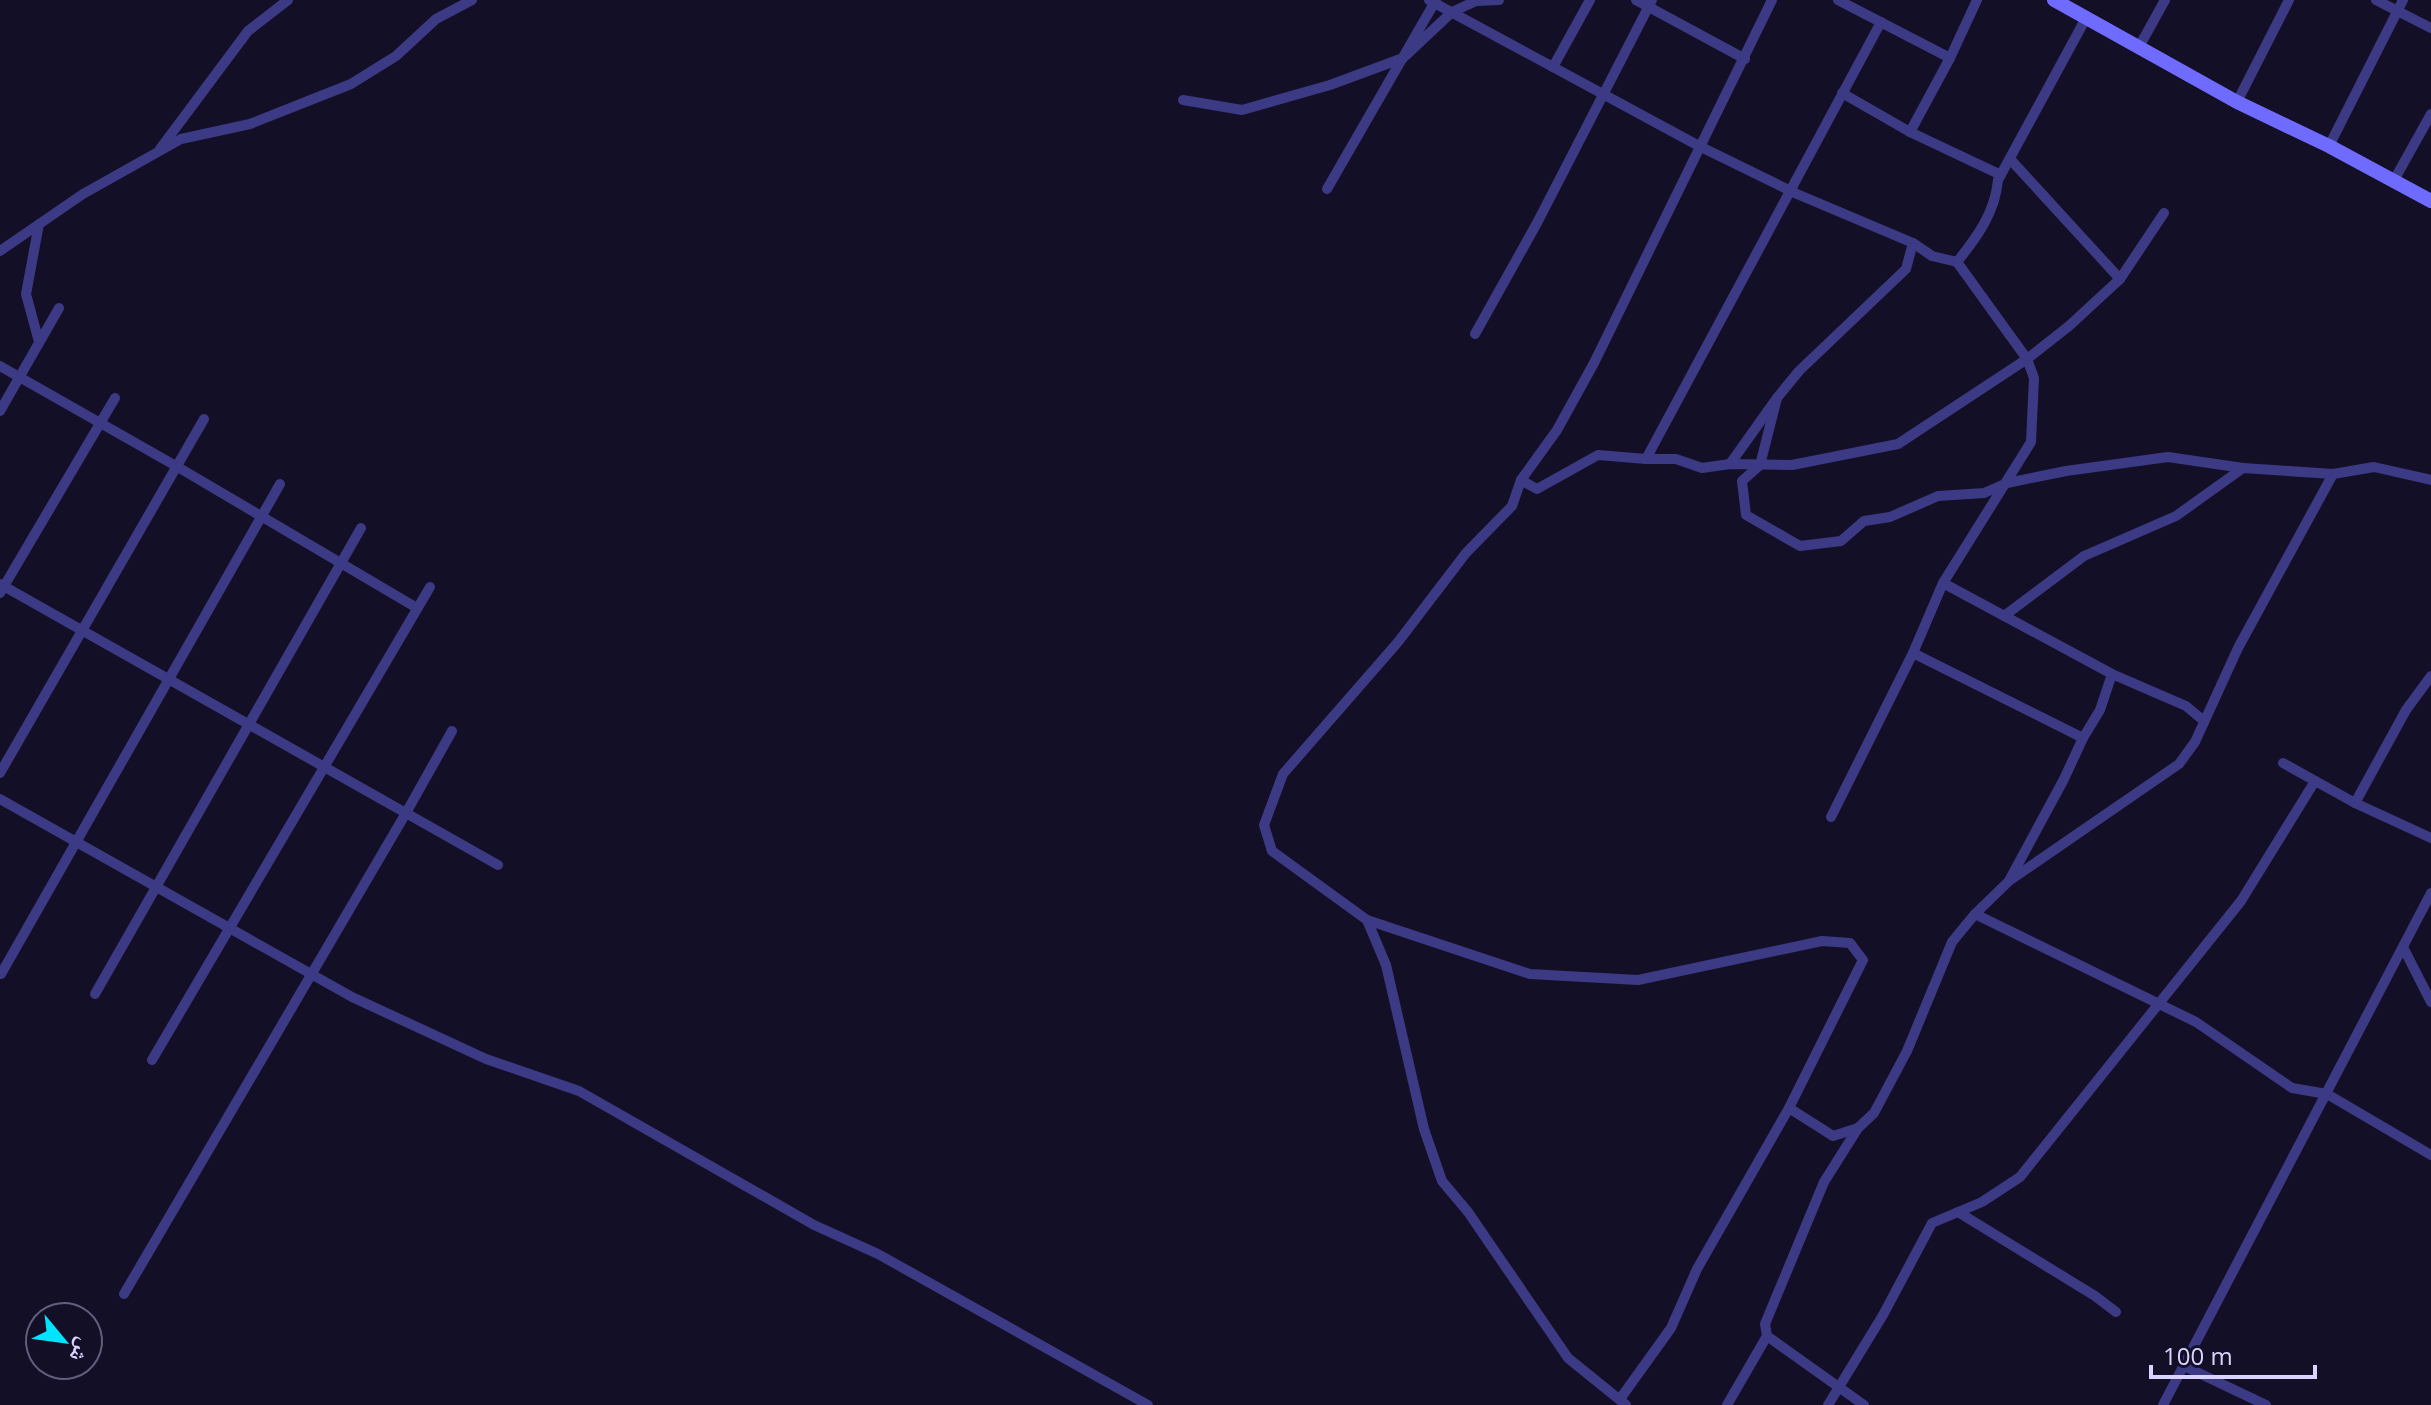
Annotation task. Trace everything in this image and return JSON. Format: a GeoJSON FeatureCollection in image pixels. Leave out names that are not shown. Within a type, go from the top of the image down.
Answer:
{"type":"FeatureCollection","features":[{"type":"Feature","properties":{"kind":"main road"},"geometry":{"type":"LineString","coordinates":[[2054,0],[2237,102],[2329,146],[2431,201]]}},
{"type":"Feature","properties":{"kind":"street"},"geometry":{"type":"LineString","coordinates":[[157,153],[248,31],[288,0]]}},
{"type":"Feature","properties":{"kind":"street"},"geometry":{"type":"LineString","coordinates":[[0,251],[83,194],[181,139],[250,124],[351,84],[396,56],[436,19],[472,0]]}},
{"type":"Feature","properties":{"kind":"street"},"geometry":{"type":"LineString","coordinates":[[1183,100],[1242,110],[1330,85],[1403,58],[1452,12],[1476,1],[1499,0]]}},
{"type":"Feature","properties":{"kind":"street"},"geometry":{"type":"LineString","coordinates":[[1553,67],[1590,0]]}},
{"type":"Feature","properties":{"kind":"street"},"geometry":{"type":"LineString","coordinates":[[1636,0],[1651,3],[1745,59]]}},
{"type":"Feature","properties":{"kind":"street"},"geometry":{"type":"LineString","coordinates":[[1367,920],[1386,965],[1424,1129],[1442,1181],[1468,1212],[1568,1358],[1623,1402],[1671,1328],[1697,1269],[1789,1108],[1863,960],[1850,943],[1822,941],[1638,980],[1530,974],[1367,920],[1272,851],[1264,825],[1283,774],[1398,642],[1466,553],[1512,506],[1521,480],[1557,430],[1594,363],[1772,0]]}},
{"type":"Feature","properties":{"kind":"street"},"geometry":{"type":"LineString","coordinates":[[1838,0],[1950,58]]}},
{"type":"Feature","properties":{"kind":"street"},"geometry":{"type":"LineString","coordinates":[[1910,132],[1977,0]]}},
{"type":"Feature","properties":{"kind":"street"},"geometry":{"type":"LineString","coordinates":[[2139,47],[2165,0]]}},
{"type":"Feature","properties":{"kind":"street"},"geometry":{"type":"LineString","coordinates":[[2376,0],[2431,28]]}},
{"type":"Feature","properties":{"kind":"street"},"geometry":{"type":"LineString","coordinates":[[2329,146],[2403,0]]}},
{"type":"Feature","properties":{"kind":"street"},"geometry":{"type":"LineString","coordinates":[[1327,189],[1433,1],[1699,146],[1789,190],[1913,243],[1932,256],[1957,262],[2027,359],[2034,378],[2031,442],[1943,583],[1913,653],[1831,817]]}},
{"type":"Feature","properties":{"kind":"street"},"geometry":{"type":"LineString","coordinates":[[2237,102],[2286,1]]}},
{"type":"Feature","properties":{"kind":"street"},"geometry":{"type":"LineString","coordinates":[[1475,334],[1651,3]]}},
{"type":"Feature","properties":{"kind":"street"},"geometry":{"type":"LineString","coordinates":[[1957,262],[1996,202],[1998,180],[2086,18]]}},
{"type":"Feature","properties":{"kind":"street"},"geometry":{"type":"LineString","coordinates":[[1646,459],[1881,22]]}},
{"type":"Feature","properties":{"kind":"street"},"geometry":{"type":"LineString","coordinates":[[1842,93],[1910,132],[2001,175]]}},
{"type":"Feature","properties":{"kind":"street"},"geometry":{"type":"LineString","coordinates":[[2393,182],[2431,114]]}},
{"type":"Feature","properties":{"kind":"street"},"geometry":{"type":"LineString","coordinates":[[2010,159],[2120,279]]}},
{"type":"Feature","properties":{"kind":"street"},"geometry":{"type":"LineString","coordinates":[[1521,480],[1537,489],[1598,455],[1676,459],[1702,468],[1730,464],[1792,465],[1898,444],[2027,359],[2069,326],[2120,279],[2164,213]]}},
{"type":"Feature","properties":{"kind":"street"},"geometry":{"type":"LineString","coordinates":[[39,224],[26,294],[39,342]]}},
{"type":"Feature","properties":{"kind":"street"},"geometry":{"type":"LineString","coordinates":[[1730,464],[1799,371],[1906,269],[1913,243]]}},
{"type":"Feature","properties":{"kind":"street"},"geometry":{"type":"LineString","coordinates":[[0,411],[59,308]]}},
{"type":"Feature","properties":{"kind":"street"},"geometry":{"type":"LineString","coordinates":[[0,366],[417,608]]}},
{"type":"Feature","properties":{"kind":"street"},"geometry":{"type":"LineString","coordinates":[[115,398],[1,588],[82,630],[498,865]]}},
{"type":"Feature","properties":{"kind":"street"},"geometry":{"type":"LineString","coordinates":[[1777,398],[1760,465],[1742,481],[1746,515],[1800,546],[1841,541],[1864,521],[1890,517],[1938,496],[1984,493],[2007,483],[2066,471],[2168,457],[2243,468],[2333,474],[2374,467],[2431,480]]}},
{"type":"Feature","properties":{"kind":"street"},"geometry":{"type":"LineString","coordinates":[[0,773],[204,419]]}},
{"type":"Feature","properties":{"kind":"street"},"geometry":{"type":"LineString","coordinates":[[2004,616],[2084,556],[2176,516],[2243,468]]}},
{"type":"Feature","properties":{"kind":"street"},"geometry":{"type":"LineString","coordinates":[[1727,1405],[1767,1336],[1765,1324],[1824,1182],[1858,1128],[1874,1113],[1907,1051],[1952,942],[2009,881],[2179,764],[2195,742],[2238,648],[2333,474]]}},
{"type":"Feature","properties":{"kind":"street"},"geometry":{"type":"LineString","coordinates":[[1,974],[280,484]]}},
{"type":"Feature","properties":{"kind":"street"},"geometry":{"type":"LineString","coordinates":[[95,994],[361,528]]}},
{"type":"Feature","properties":{"kind":"street"},"geometry":{"type":"LineString","coordinates":[[1943,583],[2112,674],[2186,706],[2204,721]]}},
{"type":"Feature","properties":{"kind":"street"},"geometry":{"type":"LineString","coordinates":[[152,1060],[430,587]]}},
{"type":"Feature","properties":{"kind":"street"},"geometry":{"type":"LineString","coordinates":[[1913,653],[2083,738]]}},
{"type":"Feature","properties":{"kind":"street"},"geometry":{"type":"LineString","coordinates":[[2009,881],[2100,710],[2112,674]]}},
{"type":"Feature","properties":{"kind":"street"},"geometry":{"type":"LineString","coordinates":[[2355,803],[2406,710],[2431,676]]}},
{"type":"Feature","properties":{"kind":"street"},"geometry":{"type":"LineString","coordinates":[[124,1294],[452,731]]}},
{"type":"Feature","properties":{"kind":"street"},"geometry":{"type":"LineString","coordinates":[[2283,763],[2355,803],[2431,838]]}},
{"type":"Feature","properties":{"kind":"street"},"geometry":{"type":"LineString","coordinates":[[1828,1405],[1883,1315],[1932,1223],[1982,1202],[2020,1177],[2241,901],[2315,781]]}},
{"type":"Feature","properties":{"kind":"street"},"geometry":{"type":"LineString","coordinates":[[0,799],[352,997],[486,1059],[579,1091],[814,1225],[878,1254],[1148,1405]]}},
{"type":"Feature","properties":{"kind":"street"},"geometry":{"type":"LineString","coordinates":[[2163,1405],[2431,893]]}},
{"type":"Feature","properties":{"kind":"street"},"geometry":{"type":"LineString","coordinates":[[1975,914],[2159,1002],[2196,1022],[2292,1088],[2327,1094],[2431,1155]]}},
{"type":"Feature","properties":{"kind":"street"},"geometry":{"type":"LineString","coordinates":[[2404,949],[2431,1002]]}},
{"type":"Feature","properties":{"kind":"street"},"geometry":{"type":"LineString","coordinates":[[1789,1108],[1833,1136],[1858,1128]]}},
{"type":"Feature","properties":{"kind":"street"},"geometry":{"type":"LineString","coordinates":[[1958,1212],[2116,1312]]}},
{"type":"Feature","properties":{"kind":"street"},"geometry":{"type":"LineString","coordinates":[[1767,1336],[1864,1405]]}},
{"type":"Feature","properties":{"kind":"street"},"geometry":{"type":"LineString","coordinates":[[2184,1366],[2266,1405]]}}]}
